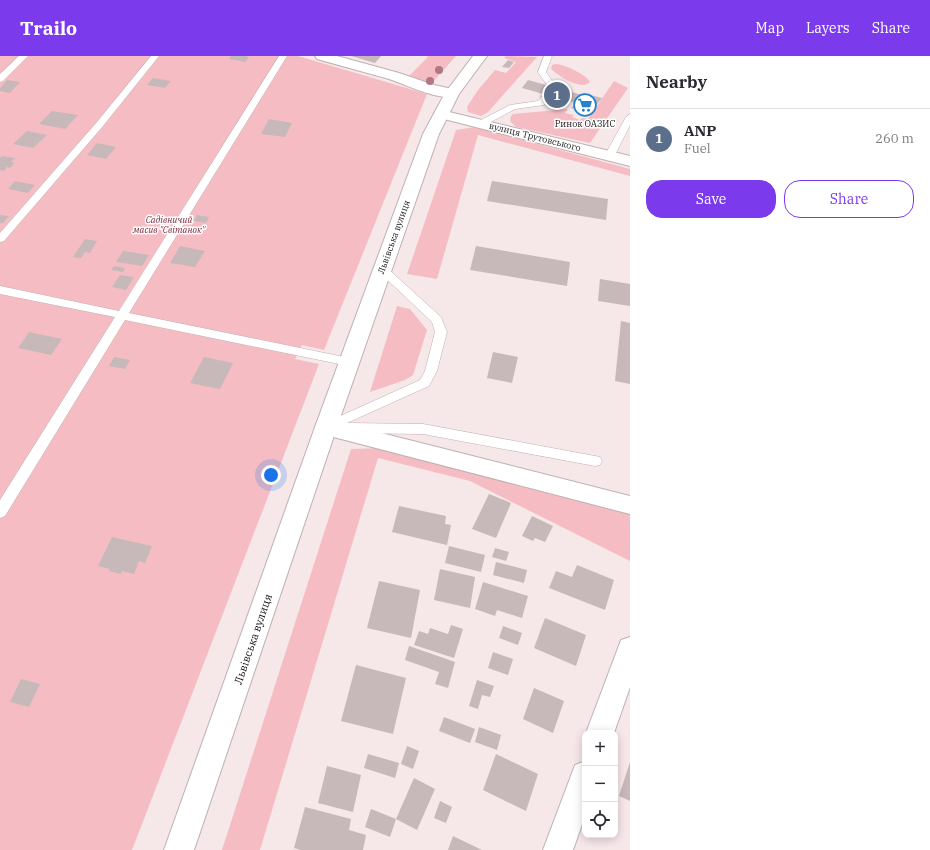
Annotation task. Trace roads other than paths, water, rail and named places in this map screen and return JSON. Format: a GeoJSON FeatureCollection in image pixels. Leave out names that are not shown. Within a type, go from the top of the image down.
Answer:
{"type":"FeatureCollection","features":[{"type":"Feature","properties":{"kind":"main road"},"geometry":{"type":"LineString","coordinates":[[322,56],[394,76],[431,89],[452,93]]}},
{"type":"Feature","properties":{"kind":"main road","name":"Львівська вулиця"},"geometry":{"type":"LineString","coordinates":[[179,850],[326,427],[431,134],[452,93],[480,56]]}},
{"type":"Feature","properties":{"kind":"main road","name":"вулиця Трутовського"},"geometry":{"type":"LineString","coordinates":[[441,114],[630,160]]}},
{"type":"Feature","properties":{"kind":"main road"},"geometry":{"type":"LineString","coordinates":[[326,427],[630,505]]}},
{"type":"Feature","properties":{"kind":"main road"},"geometry":{"type":"LineString","coordinates":[[601,730],[630,649]]}},
{"type":"Feature","properties":{"kind":"main road"},"geometry":{"type":"LineString","coordinates":[[558,850],[582,783]]}},
{"type":"Feature","properties":{"kind":"lane"},"geometry":{"type":"LineString","coordinates":[[0,79],[24,56]]}},
{"type":"Feature","properties":{"kind":"lane"},"geometry":{"type":"LineString","coordinates":[[0,238],[100,124],[154,56]]}},
{"type":"Feature","properties":{"kind":"lane"},"geometry":{"type":"LineString","coordinates":[[0,512],[283,56]]}},
{"type":"Feature","properties":{"kind":"lane"},"geometry":{"type":"LineString","coordinates":[[482,124],[513,107],[541,103],[553,88],[542,72],[549,57],[548,56]]}},
{"type":"Feature","properties":{"kind":"lane"},"geometry":{"type":"LineString","coordinates":[[610,155],[630,118]]}},
{"type":"Feature","properties":{"kind":"lane"},"geometry":{"type":"LineString","coordinates":[[326,427],[425,383],[431,371],[441,332],[437,320],[382,269]]}},
{"type":"Feature","properties":{"kind":"lane"},"geometry":{"type":"LineString","coordinates":[[0,290],[349,362]]}},
{"type":"Feature","properties":{"kind":"lane"},"geometry":{"type":"LineString","coordinates":[[326,427],[423,429],[595,461]]}},
{"type":"Feature","properties":{"kind":"place","name":"ANP"},"geometry":{"type":"Point","coordinates":[557,95]}},
{"type":"Feature","properties":{"kind":"place","name":"Ринок ОАЗИС"},"geometry":{"type":"Point","coordinates":[585,105]}},
{"type":"Feature","properties":{"kind":"park label","name":"Садівничий масив \"Світанок\""},"geometry":{"type":"Point","coordinates":[169,226]}}]}
